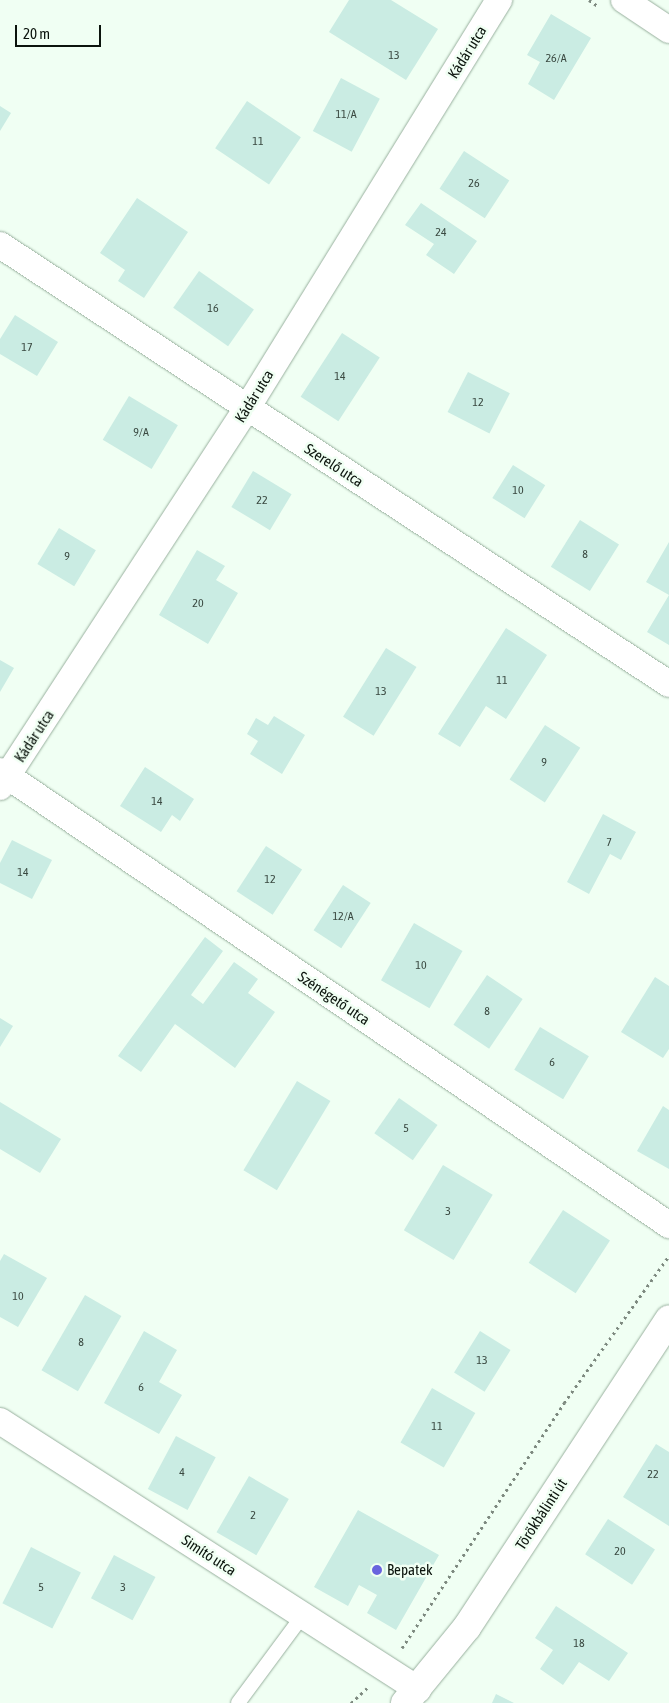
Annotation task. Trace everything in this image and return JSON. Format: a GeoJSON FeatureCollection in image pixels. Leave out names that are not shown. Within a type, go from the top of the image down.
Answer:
{"type":"FeatureCollection","features":[{"type":"Feature","properties":{"kind":"main road","name":"Törökbálinti út"},"geometry":{"type":"LineString","coordinates":[[412,1696],[467,1627],[669,1318]]}},
{"type":"Feature","properties":{"kind":"street","name":"Kádár utca"},"geometry":{"type":"LineString","coordinates":[[2,778],[247,408],[499,0]]}},
{"type":"Feature","properties":{"kind":"street"},"geometry":{"type":"LineString","coordinates":[[624,0],[669,30]]}},
{"type":"Feature","properties":{"kind":"street","name":"Szerelő utca"},"geometry":{"type":"LineString","coordinates":[[0,245],[669,684]]}},
{"type":"Feature","properties":{"kind":"street","name":"Szénégető utca"},"geometry":{"type":"LineString","coordinates":[[2,778],[669,1224]]}},
{"type":"Feature","properties":{"kind":"street","name":"Simító utca"},"geometry":{"type":"LineString","coordinates":[[0,1421],[388,1670],[412,1696]]}},
{"type":"Feature","properties":{"kind":"lane"},"geometry":{"type":"LineString","coordinates":[[238,1703],[303,1615]]}},
{"type":"Feature","properties":{"kind":"path"},"geometry":{"type":"LineString","coordinates":[[351,1703],[388,1670],[564,1403],[669,1256]]}},
{"type":"Feature","properties":{"kind":"building"},"geometry":{"type":"Polygon","coordinates":[[[349,0],[391,0],[438,29],[406,80],[329,32],[349,0]]]}},
{"type":"Feature","properties":{"kind":"building"},"geometry":{"type":"Polygon","coordinates":[[[551,14],[591,38],[554,100],[528,84],[540,62],[527,55],[551,14]]]}},
{"type":"Feature","properties":{"kind":"building"},"geometry":{"type":"Polygon","coordinates":[[[341,78],[380,99],[352,152],[313,131],[341,78]]]}},
{"type":"Feature","properties":{"kind":"building"},"geometry":{"type":"Polygon","coordinates":[[[247,101],[301,137],[269,185],[215,148],[247,101]]]}},
{"type":"Feature","properties":{"kind":"building"},"geometry":{"type":"Polygon","coordinates":[[[0,106],[11,113],[0,131],[0,106]]]}},
{"type":"Feature","properties":{"kind":"building"},"geometry":{"type":"Polygon","coordinates":[[[464,151],[509,180],[485,218],[439,189],[464,151]]]}},
{"type":"Feature","properties":{"kind":"building"},"geometry":{"type":"Polygon","coordinates":[[[137,198],[188,232],[144,298],[118,281],[125,270],[100,253],[137,198]]]}},
{"type":"Feature","properties":{"kind":"building"},"geometry":{"type":"Polygon","coordinates":[[[421,203],[477,241],[454,274],[426,255],[434,244],[405,225],[421,203]]]}},
{"type":"Feature","properties":{"kind":"building"},"geometry":{"type":"Polygon","coordinates":[[[199,271],[254,309],[228,346],[173,308],[199,271]]]}},
{"type":"Feature","properties":{"kind":"building"},"geometry":{"type":"Polygon","coordinates":[[[15,315],[58,342],[37,376],[0,354],[0,339],[15,315]]]}},
{"type":"Feature","properties":{"kind":"building"},"geometry":{"type":"Polygon","coordinates":[[[342,333],[380,358],[338,421],[301,397],[342,333]]]}},
{"type":"Feature","properties":{"kind":"building"},"geometry":{"type":"Polygon","coordinates":[[[468,372],[510,393],[489,433],[448,412],[468,372]]]}},
{"type":"Feature","properties":{"kind":"building"},"geometry":{"type":"Polygon","coordinates":[[[129,396],[178,425],[152,469],[103,440],[129,396]]]}},
{"type":"Feature","properties":{"kind":"building"},"geometry":{"type":"Polygon","coordinates":[[[513,465],[545,485],[525,518],[492,498],[513,465]]]}},
{"type":"Feature","properties":{"kind":"building"},"geometry":{"type":"Polygon","coordinates":[[[253,471],[292,494],[270,530],[231,507],[253,471]]]}},
{"type":"Feature","properties":{"kind":"building"},"geometry":{"type":"Polygon","coordinates":[[[580,520],[619,544],[590,591],[551,567],[580,520]]]}},
{"type":"Feature","properties":{"kind":"building"},"geometry":{"type":"Polygon","coordinates":[[[59,528],[96,550],[74,586],[37,564],[59,528]]]}},
{"type":"Feature","properties":{"kind":"building"},"geometry":{"type":"Polygon","coordinates":[[[669,542],[669,595],[646,582],[669,542]]]}},
{"type":"Feature","properties":{"kind":"building"},"geometry":{"type":"Polygon","coordinates":[[[197,550],[225,566],[216,580],[238,593],[208,644],[159,615],[197,550]]]}},
{"type":"Feature","properties":{"kind":"building"},"geometry":{"type":"Polygon","coordinates":[[[669,595],[669,645],[647,632],[669,595]]]}},
{"type":"Feature","properties":{"kind":"building"},"geometry":{"type":"Polygon","coordinates":[[[506,628],[547,655],[506,719],[486,706],[460,747],[438,734],[506,628]]]}},
{"type":"Feature","properties":{"kind":"building"},"geometry":{"type":"Polygon","coordinates":[[[386,648],[417,667],[374,736],[343,717],[386,648]]]}},
{"type":"Feature","properties":{"kind":"building"},"geometry":{"type":"Polygon","coordinates":[[[0,660],[14,668],[0,692],[0,660]]]}},
{"type":"Feature","properties":{"kind":"building"},"geometry":{"type":"Polygon","coordinates":[[[274,716],[305,735],[282,774],[250,754],[258,741],[247,734],[256,718],[268,725],[274,716]]]}},
{"type":"Feature","properties":{"kind":"building"},"geometry":{"type":"Polygon","coordinates":[[[545,725],[580,748],[545,802],[510,780],[545,725]]]}},
{"type":"Feature","properties":{"kind":"building"},"geometry":{"type":"Polygon","coordinates":[[[145,767],[194,799],[180,821],[172,815],[161,832],[120,806],[145,767]]]}},
{"type":"Feature","properties":{"kind":"building"},"geometry":{"type":"Polygon","coordinates":[[[603,814],[636,832],[621,860],[610,854],[589,894],[567,882],[603,814]]]}},
{"type":"Feature","properties":{"kind":"building"},"geometry":{"type":"Polygon","coordinates":[[[12,840],[52,860],[32,899],[0,883],[0,863],[12,840]]]}},
{"type":"Feature","properties":{"kind":"building"},"geometry":{"type":"Polygon","coordinates":[[[266,846],[302,869],[273,915],[237,891],[266,846]]]}},
{"type":"Feature","properties":{"kind":"building"},"geometry":{"type":"Polygon","coordinates":[[[343,885],[371,903],[341,948],[314,930],[343,885]]]}},
{"type":"Feature","properties":{"kind":"building"},"geometry":{"type":"Polygon","coordinates":[[[414,923],[462,951],[429,1008],[381,980],[414,923]]]}},
{"type":"Feature","properties":{"kind":"building"},"geometry":{"type":"Polygon","coordinates":[[[205,937],[223,951],[191,995],[203,1004],[234,962],[258,979],[248,993],[275,1012],[235,1068],[175,1024],[141,1072],[118,1056],[205,937]]]}},
{"type":"Feature","properties":{"kind":"building"},"geometry":{"type":"Polygon","coordinates":[[[487,975],[523,999],[489,1049],[453,1025],[487,975]]]}},
{"type":"Feature","properties":{"kind":"building"},"geometry":{"type":"Polygon","coordinates":[[[655,977],[669,986],[669,1049],[663,1058],[621,1032],[655,977]]]}},
{"type":"Feature","properties":{"kind":"building"},"geometry":{"type":"Polygon","coordinates":[[[0,1018],[13,1026],[0,1047],[0,1018]]]}},
{"type":"Feature","properties":{"kind":"building"},"geometry":{"type":"Polygon","coordinates":[[[540,1027],[589,1056],[563,1099],[514,1070],[540,1027]]]}},
{"type":"Feature","properties":{"kind":"building"},"geometry":{"type":"Polygon","coordinates":[[[297,1081],[330,1101],[277,1190],[243,1170],[297,1081]]]}},
{"type":"Feature","properties":{"kind":"building"},"geometry":{"type":"Polygon","coordinates":[[[399,1098],[438,1125],[413,1160],[374,1133],[399,1098]]]}},
{"type":"Feature","properties":{"kind":"building"},"geometry":{"type":"Polygon","coordinates":[[[0,1102],[61,1139],[40,1173],[0,1149],[0,1102]]]}},
{"type":"Feature","properties":{"kind":"building"},"geometry":{"type":"Polygon","coordinates":[[[663,1106],[669,1110],[669,1169],[637,1151],[663,1106]]]}},
{"type":"Feature","properties":{"kind":"building"},"geometry":{"type":"Polygon","coordinates":[[[443,1165],[493,1195],[454,1260],[404,1230],[443,1165]]]}},
{"type":"Feature","properties":{"kind":"building"},"geometry":{"type":"Polygon","coordinates":[[[563,1210],[610,1240],[576,1293],[529,1263],[563,1210]]]}},
{"type":"Feature","properties":{"kind":"building"},"geometry":{"type":"Polygon","coordinates":[[[4,1254],[47,1278],[18,1327],[0,1317],[0,1261],[4,1254]]]}},
{"type":"Feature","properties":{"kind":"building"},"geometry":{"type":"Polygon","coordinates":[[[85,1295],[121,1316],[78,1391],[42,1370],[85,1295]]]}},
{"type":"Feature","properties":{"kind":"building"},"geometry":{"type":"Polygon","coordinates":[[[144,1331],[177,1350],[159,1382],[182,1395],[159,1434],[104,1403],[144,1331]]]}},
{"type":"Feature","properties":{"kind":"building"},"geometry":{"type":"Polygon","coordinates":[[[480,1331],[511,1350],[485,1392],[454,1373],[480,1331]]]}},
{"type":"Feature","properties":{"kind":"building"},"geometry":{"type":"Polygon","coordinates":[[[432,1388],[475,1413],[444,1468],[400,1443],[432,1388]]]}},
{"type":"Feature","properties":{"kind":"building"},"geometry":{"type":"Polygon","coordinates":[[[176,1436],[216,1457],[188,1510],[148,1489],[176,1436]]]}},
{"type":"Feature","properties":{"kind":"building"},"geometry":{"type":"Polygon","coordinates":[[[656,1444],[669,1452],[669,1526],[623,1497],[656,1444]]]}},
{"type":"Feature","properties":{"kind":"building"},"geometry":{"type":"Polygon","coordinates":[[[249,1476],[289,1499],[256,1555],[216,1532],[249,1476]]]}},
{"type":"Feature","properties":{"kind":"building","name":"Bepatek"},"geometry":{"type":"Polygon","coordinates":[[[358,1510],[439,1555],[396,1630],[367,1613],[377,1595],[359,1585],[348,1606],[314,1587],[358,1510]]]}},
{"type":"Feature","properties":{"kind":"building"},"geometry":{"type":"Polygon","coordinates":[[[608,1519],[655,1549],[632,1585],[585,1554],[608,1519]]]}},
{"type":"Feature","properties":{"kind":"building"},"geometry":{"type":"Polygon","coordinates":[[[31,1547],[81,1572],[52,1629],[2,1603],[31,1547]]]}},
{"type":"Feature","properties":{"kind":"building"},"geometry":{"type":"Polygon","coordinates":[[[114,1555],[155,1577],[132,1620],[91,1598],[114,1555]]]}},
{"type":"Feature","properties":{"kind":"building"},"geometry":{"type":"Polygon","coordinates":[[[556,1606],[628,1653],[609,1681],[579,1662],[563,1685],[540,1669],[553,1650],[535,1638],[556,1606]]]}},
{"type":"Feature","properties":{"kind":"building"},"geometry":{"type":"Polygon","coordinates":[[[496,1694],[514,1703],[492,1703],[496,1694]]]}},
{"type":"Feature","properties":{"kind":"place","name":"Bepatek"},"geometry":{"type":"Point","coordinates":[377,1570]}}]}
